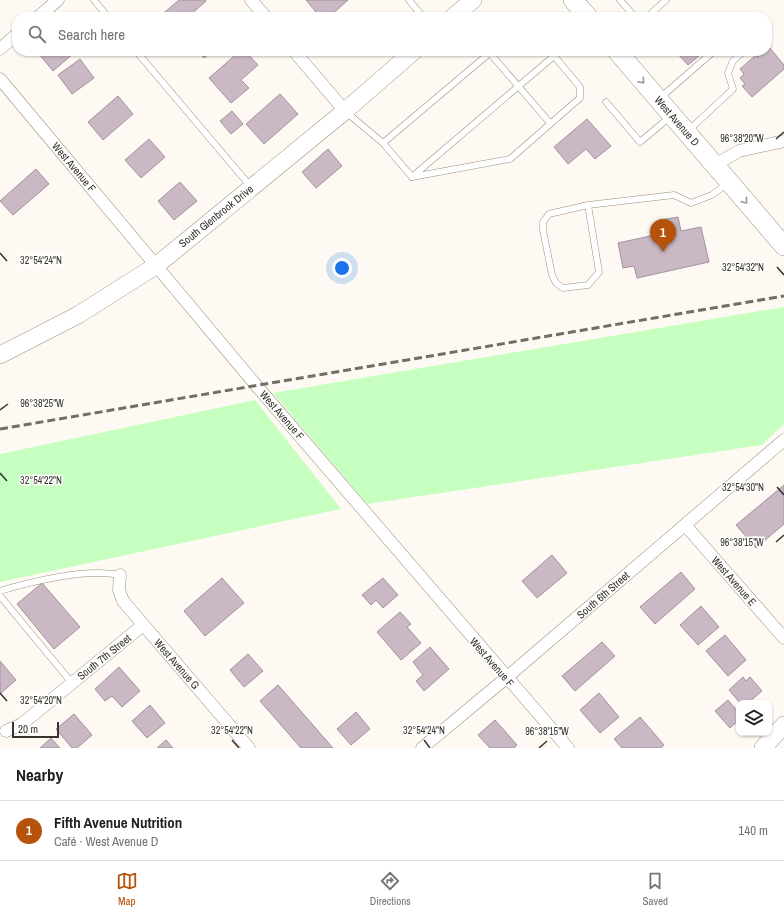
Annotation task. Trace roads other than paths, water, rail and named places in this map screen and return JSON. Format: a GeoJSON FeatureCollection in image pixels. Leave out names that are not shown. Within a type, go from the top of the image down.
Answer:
{"type":"FeatureCollection","features":[{"type":"Feature","properties":{"kind":"main road"},"geometry":{"type":"LineString","coordinates":[[573,0],[584,12]]}},
{"type":"Feature","properties":{"kind":"main road","name":"West Avenue D"},"geometry":{"type":"LineString","coordinates":[[621,56],[784,246]]}},
{"type":"Feature","properties":{"kind":"street"},"geometry":{"type":"LineString","coordinates":[[44,12],[58,0]]}},
{"type":"Feature","properties":{"kind":"street"},"geometry":{"type":"LineString","coordinates":[[251,0],[262,12]]}},
{"type":"Feature","properties":{"kind":"street"},"geometry":{"type":"LineString","coordinates":[[0,49],[12,38]]}},
{"type":"Feature","properties":{"kind":"street"},"geometry":{"type":"LineString","coordinates":[[298,56],[345,111]]}},
{"type":"Feature","properties":{"kind":"street","name":"South Glenbrook Drive"},"geometry":{"type":"LineString","coordinates":[[0,355],[78,315],[157,265],[345,111],[408,56]]}},
{"type":"Feature","properties":{"kind":"street","name":"West Avenue F"},"geometry":{"type":"LineString","coordinates":[[0,79],[255,384],[506,678],[568,748]]}},
{"type":"Feature","properties":{"kind":"street"},"geometry":{"type":"LineString","coordinates":[[715,165],[739,151],[784,141]]}},
{"type":"Feature","properties":{"kind":"street","name":"South 6th Street"},"geometry":{"type":"LineString","coordinates":[[422,748],[784,440]]}},
{"type":"Feature","properties":{"kind":"street","name":"West Avenue E"},"geometry":{"type":"LineString","coordinates":[[685,525],[784,638]]}},
{"type":"Feature","properties":{"kind":"street","name":"West Avenue G"},"geometry":{"type":"LineString","coordinates":[[120,575],[119,590],[123,601],[249,748]]}},
{"type":"Feature","properties":{"kind":"street","name":"South 7th Street"},"geometry":{"type":"LineString","coordinates":[[3,729],[22,724],[143,625]]}},
{"type":"Feature","properties":{"kind":"street"},"geometry":{"type":"LineString","coordinates":[[763,748],[784,725]]}},
{"type":"Feature","properties":{"kind":"lane"},"geometry":{"type":"LineString","coordinates":[[94,0],[104,12]]}},
{"type":"Feature","properties":{"kind":"lane"},"geometry":{"type":"LineString","coordinates":[[409,0],[419,12]]}},
{"type":"Feature","properties":{"kind":"lane"},"geometry":{"type":"LineString","coordinates":[[620,0],[631,12]]}},
{"type":"Feature","properties":{"kind":"lane"},"geometry":{"type":"LineString","coordinates":[[653,12],[666,0]]}},
{"type":"Feature","properties":{"kind":"lane"},"geometry":{"type":"LineString","coordinates":[[140,56],[252,187]]}},
{"type":"Feature","properties":{"kind":"lane"},"geometry":{"type":"LineString","coordinates":[[383,144],[485,56]]}},
{"type":"Feature","properties":{"kind":"lane"},"geometry":{"type":"LineString","coordinates":[[493,56],[550,123]]}},
{"type":"Feature","properties":{"kind":"lane"},"geometry":{"type":"LineString","coordinates":[[412,177],[518,86],[550,56]]}},
{"type":"Feature","properties":{"kind":"lane"},"geometry":{"type":"LineString","coordinates":[[412,177],[510,159],[580,98],[580,88],[554,56]]}},
{"type":"Feature","properties":{"kind":"lane"},"geometry":{"type":"LineString","coordinates":[[659,99],[708,56]]}},
{"type":"Feature","properties":{"kind":"lane"},"geometry":{"type":"LineString","coordinates":[[687,132],[733,89],[728,72],[733,61],[738,56]]}},
{"type":"Feature","properties":{"kind":"lane"},"geometry":{"type":"LineString","coordinates":[[606,102],[640,142],[672,115]]}},
{"type":"Feature","properties":{"kind":"lane"},"geometry":{"type":"LineString","coordinates":[[345,111],[383,144],[412,177]]}},
{"type":"Feature","properties":{"kind":"lane"},"geometry":{"type":"LineString","coordinates":[[588,205],[599,272],[588,284],[563,288],[556,283],[552,275],[543,230],[543,222],[548,214],[588,205],[674,195],[692,203],[712,195],[729,182]]}},
{"type":"Feature","properties":{"kind":"lane"},"geometry":{"type":"LineString","coordinates":[[0,591],[29,582],[88,573],[104,572],[120,575]]}},
{"type":"Feature","properties":{"kind":"lane"},"geometry":{"type":"LineString","coordinates":[[0,596],[72,683]]}},
{"type":"Feature","properties":{"kind":"railway"},"geometry":{"type":"LineString","coordinates":[[0,429],[784,296]]}},
{"type":"Feature","properties":{"kind":"place","name":"Fifth Avenue Nutrition"},"geometry":{"type":"Point","coordinates":[663,252]}}]}
